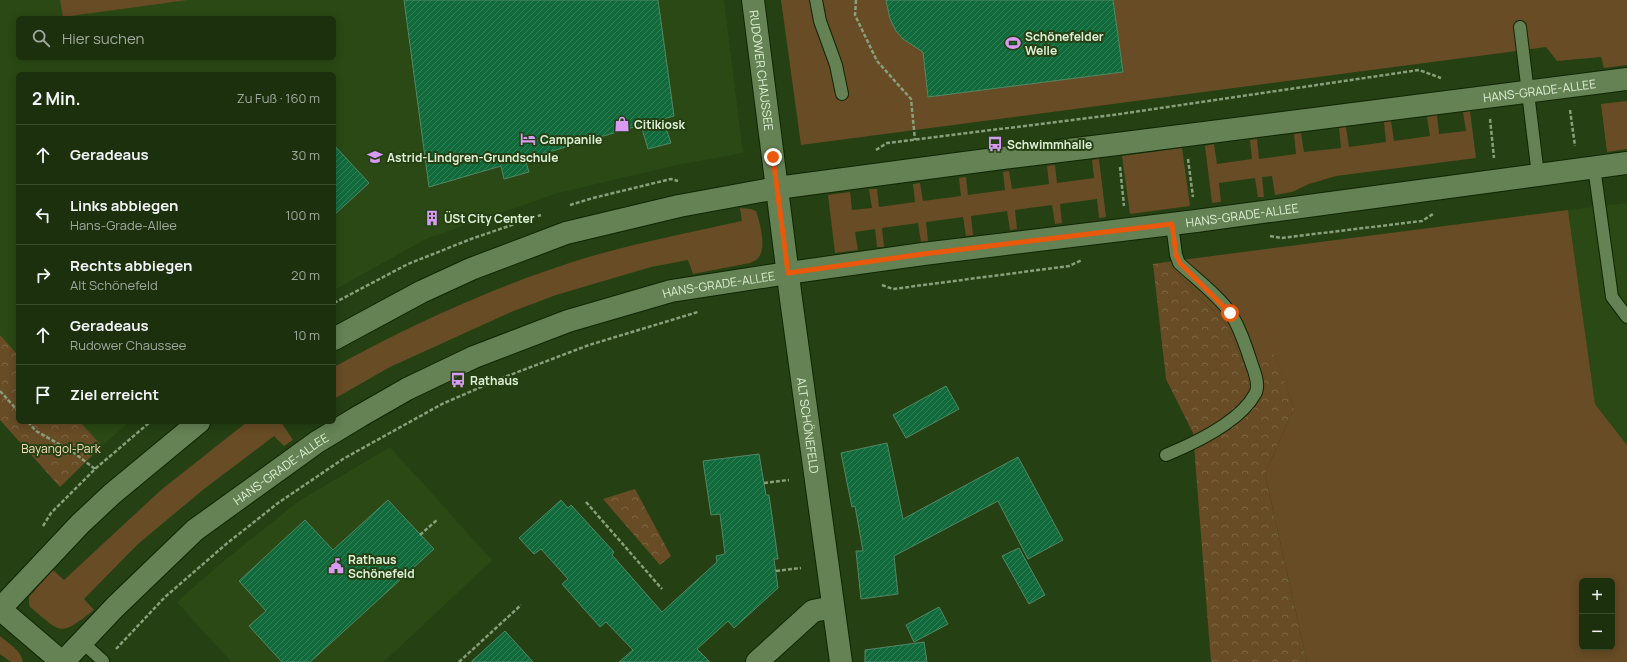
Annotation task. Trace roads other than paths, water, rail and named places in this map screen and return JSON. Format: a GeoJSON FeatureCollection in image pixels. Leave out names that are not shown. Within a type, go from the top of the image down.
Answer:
{"type":"FeatureCollection","features":[{"type":"Feature","properties":{"kind":"street","name":"RUDOWER CHAUSSEE"},"geometry":{"type":"LineString","coordinates":[[753,0],[777,188]]}},
{"type":"Feature","properties":{"kind":"street","name":"HANS-GRADE-ALLEE"},"geometry":{"type":"LineString","coordinates":[[336,338],[421,292],[471,269],[566,233],[679,206],[777,188],[1627,79]]}},
{"type":"Feature","properties":{"kind":"street","name":"HANS-GRADE-ALLEE"},"geometry":{"type":"LineString","coordinates":[[62,662],[127,596],[196,530],[317,442],[407,389],[474,357],[568,321],[670,291],[788,273],[1196,221],[1627,163]]}},
{"type":"Feature","properties":{"kind":"street","name":"ALT SCHÖNEFELD"},"geometry":{"type":"LineString","coordinates":[[777,188],[841,662]]}},
{"type":"Feature","properties":{"kind":"street"},"geometry":{"type":"LineString","coordinates":[[62,662],[0,609],[80,524],[112,494],[197,424]]}},
{"type":"Feature","properties":{"kind":"street"},"geometry":{"type":"LineString","coordinates":[[757,662],[813,611],[833,607]]}},
{"type":"Feature","properties":{"kind":"lane"},"geometry":{"type":"LineString","coordinates":[[816,0],[820,21],[836,65],[842,94]]}},
{"type":"Feature","properties":{"kind":"lane"},"geometry":{"type":"LineString","coordinates":[[1520,27],[1538,175]]}},
{"type":"Feature","properties":{"kind":"lane"},"geometry":{"type":"LineString","coordinates":[[1586,168],[1612,297],[1627,318]]}},
{"type":"Feature","properties":{"kind":"lane"},"geometry":{"type":"LineString","coordinates":[[1166,455],[1200,440],[1230,420],[1246,406],[1256,393],[1256,378],[1240,329],[1223,304],[1180,263],[1176,255],[1172,224]]}},
{"type":"Feature","properties":{"kind":"lane"},"geometry":{"type":"LineString","coordinates":[[82,642],[103,661]]}},
{"type":"Feature","properties":{"kind":"place","name":"Schönefelder Welle"},"geometry":{"type":"Point","coordinates":[1013,43]}},
{"type":"Feature","properties":{"kind":"place","name":"Citikiosk"},"geometry":{"type":"Point","coordinates":[622,124]}},
{"type":"Feature","properties":{"kind":"place","name":"Campanile"},"geometry":{"type":"Point","coordinates":[528,139]}},
{"type":"Feature","properties":{"kind":"place","name":"Schwimmhalle"},"geometry":{"type":"Point","coordinates":[995,144]}},
{"type":"Feature","properties":{"kind":"place","name":"Astrid-Lindgren-Grundschule"},"geometry":{"type":"Point","coordinates":[375,157]}},
{"type":"Feature","properties":{"kind":"place","name":"ÜSt City Center"},"geometry":{"type":"Point","coordinates":[432,218]}},
{"type":"Feature","properties":{"kind":"place","name":"Rathaus"},"geometry":{"type":"Point","coordinates":[458,380]}},
{"type":"Feature","properties":{"kind":"place","name":"Rathaus Schönefeld"},"geometry":{"type":"Point","coordinates":[336,566]}},
{"type":"Feature","properties":{"kind":"park label","name":"Bayangol-Park"},"geometry":{"type":"Point","coordinates":[61,448]}}]}
